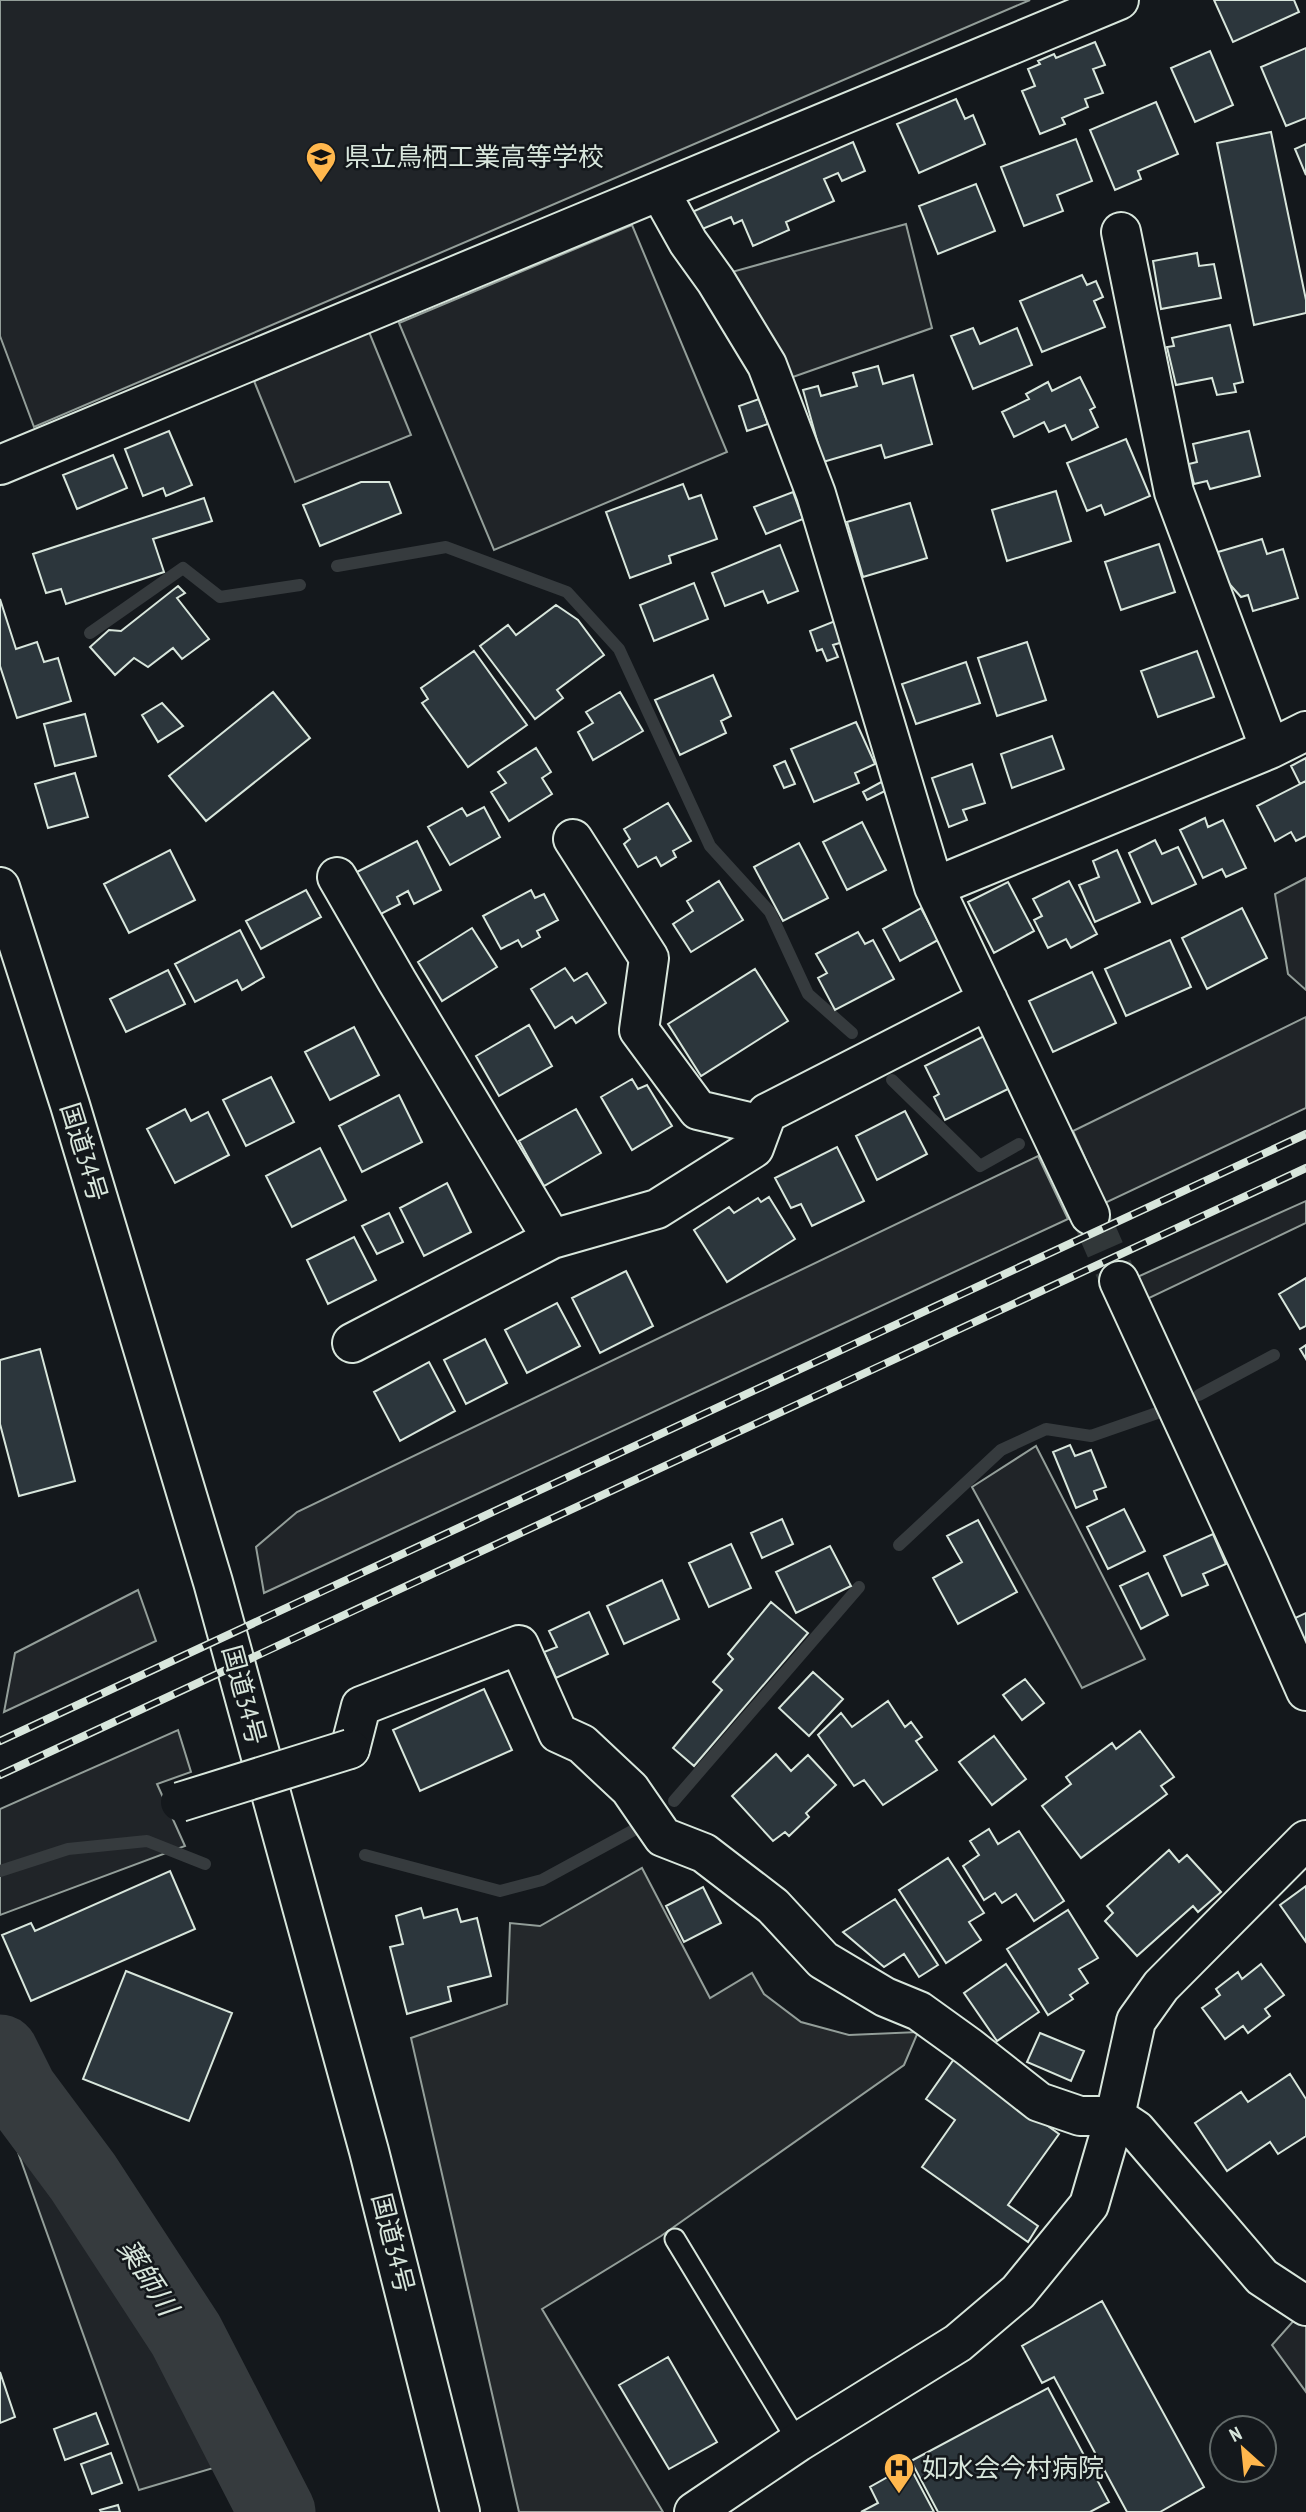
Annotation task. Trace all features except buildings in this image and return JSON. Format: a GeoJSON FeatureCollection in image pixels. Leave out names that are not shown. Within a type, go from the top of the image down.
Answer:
{"type":"FeatureCollection","features":[{"type":"Feature","properties":{"kind":"main road"},"geometry":{"type":"LineString","coordinates":[[0,465],[1119,0]]}},
{"type":"Feature","properties":{"kind":"main road"},"geometry":{"type":"LineString","coordinates":[[660,192],[688,242],[716,281],[767,365],[816,494],[934,887],[1090,1215]]}},
{"type":"Feature","properties":{"kind":"main road"},"geometry":{"type":"LineString","coordinates":[[1121,232],[1174,492],[1270,749]]}},
{"type":"Feature","properties":{"kind":"main road"},"geometry":{"type":"LineString","coordinates":[[934,887],[1270,749],[1306,731]]}},
{"type":"Feature","properties":{"kind":"main road"},"geometry":{"type":"LineString","coordinates":[[573,839],[649,958],[639,1030],[698,1110],[762,1125]]}},
{"type":"Feature","properties":{"kind":"main road"},"geometry":{"type":"LineString","coordinates":[[337,877],[552,1239]]}},
{"type":"Feature","properties":{"kind":"main road","name":"国道34号"},"geometry":{"type":"LineString","coordinates":[[0,887],[70,1105],[213,1582],[366,2137],[460,2512]]}},
{"type":"Feature","properties":{"kind":"main road"},"geometry":{"type":"LineString","coordinates":[[352,1343],[552,1239],[657,1209],[754,1148],[766,1113],[988,1000]]}},
{"type":"Feature","properties":{"kind":"main road"},"geometry":{"type":"LineString","coordinates":[[1119,1281],[1306,1691]]}},
{"type":"Feature","properties":{"kind":"main road"},"geometry":{"type":"LineString","coordinates":[[180,1802],[350,1749],[361,1706],[519,1645],[558,1733],[582,1744],[630,1789],[663,1837],[704,1853],[774,1906],[823,1960],[885,1997],[919,2011],[1039,2102],[1080,2116],[1115,2116],[1136,2130],[1262,2277],[1306,2306]]}},
{"type":"Feature","properties":{"kind":"main road"},"geometry":{"type":"LineString","coordinates":[[694,2512],[798,2442],[958,2343],[1018,2292],[1089,2205],[1115,2116],[1136,2021],[1161,1986],[1306,1840]]}},
{"type":"Feature","properties":{"kind":"lane"},"geometry":{"type":"LineString","coordinates":[[675,2239],[798,2442]]}},
{"type":"Feature","properties":{"kind":"shaded area","name":"県立鳥栖工業高等学校"},"geometry":{"type":"Polygon","coordinates":[[[0,0],[1030,0],[34,427],[0,336],[0,0]]]}},
{"type":"Feature","properties":{"kind":"shaded area"},"geometry":{"type":"Polygon","coordinates":[[[906,224],[932,328],[790,378],[728,273],[906,224]]]}},
{"type":"Feature","properties":{"kind":"shaded area"},"geometry":{"type":"Polygon","coordinates":[[[632,225],[727,452],[494,550],[399,323],[632,225]]]}},
{"type":"Feature","properties":{"kind":"shaded area"},"geometry":{"type":"Polygon","coordinates":[[[369,332],[411,435],[295,482],[254,381],[369,332]]]}},
{"type":"Feature","properties":{"kind":"shaded area"},"geometry":{"type":"Polygon","coordinates":[[[1306,878],[1306,990],[1288,974],[1275,894],[1306,878]]]}},
{"type":"Feature","properties":{"kind":"shaded area"},"geometry":{"type":"Polygon","coordinates":[[[1306,1017],[1306,1108],[1105,1203],[1073,1131],[1306,1017]]]}},
{"type":"Feature","properties":{"kind":"shaded area"},"geometry":{"type":"Polygon","coordinates":[[[1038,1156],[1068,1219],[264,1593],[256,1547],[297,1512],[1038,1156]]]}},
{"type":"Feature","properties":{"kind":"shaded area"},"geometry":{"type":"Polygon","coordinates":[[[1306,1201],[1306,1223],[1145,1300],[1135,1278],[1306,1201]]]}},
{"type":"Feature","properties":{"kind":"shaded area"},"geometry":{"type":"Polygon","coordinates":[[[1036,1446],[1145,1659],[1082,1688],[972,1487],[1036,1446]]]}},
{"type":"Feature","properties":{"kind":"shaded area"},"geometry":{"type":"Polygon","coordinates":[[[138,1590],[156,1641],[4,1712],[15,1653],[138,1590]]]}},
{"type":"Feature","properties":{"kind":"shaded area"},"geometry":{"type":"Polygon","coordinates":[[[178,1730],[191,1772],[157,1784],[185,1846],[0,1915],[0,1809],[178,1730]]]}},
{"type":"Feature","properties":{"kind":"shaded area"},"geometry":{"type":"Polygon","coordinates":[[[642,1868],[710,1998],[752,1973],[764,1994],[801,2022],[849,2035],[918,2032],[904,2065],[661,2236],[542,2309],[663,2512],[519,2512],[411,2038],[507,2004],[510,1923],[540,1926],[642,1868]]]}},
{"type":"Feature","properties":{"kind":"shaded area"},"geometry":{"type":"Polygon","coordinates":[[[5,2116],[153,2322],[227,2464],[139,2490],[5,2116]]]}},
{"type":"Feature","properties":{"kind":"shaded area"},"geometry":{"type":"Polygon","coordinates":[[[1296,2318],[1306,2325],[1306,2392],[1272,2345],[1296,2318]]]}},
{"type":"Feature","properties":{"kind":"waterway"},"geometry":{"type":"LineString","coordinates":[[337,566],[446,547],[567,592],[619,649],[710,846],[770,912],[808,994],[852,1033]]}},
{"type":"Feature","properties":{"kind":"waterway"},"geometry":{"type":"LineString","coordinates":[[90,633],[183,568],[220,597],[300,585]]}},
{"type":"Feature","properties":{"kind":"waterway"},"geometry":{"type":"LineString","coordinates":[[892,1080],[980,1166],[1019,1144]]}},
{"type":"Feature","properties":{"kind":"waterway"},"geometry":{"type":"LineString","coordinates":[[1199,1395],[1274,1355]]}},
{"type":"Feature","properties":{"kind":"waterway"},"geometry":{"type":"LineString","coordinates":[[899,1545],[1001,1450],[1046,1429],[1091,1436],[1160,1412]]}},
{"type":"Feature","properties":{"kind":"waterway"},"geometry":{"type":"LineString","coordinates":[[674,1801],[859,1587]]}},
{"type":"Feature","properties":{"kind":"waterway"},"geometry":{"type":"LineString","coordinates":[[365,1855],[500,1891],[542,1880],[632,1831]]}},
{"type":"Feature","properties":{"kind":"waterway"},"geometry":{"type":"LineString","coordinates":[[0,1871],[68,1849],[147,1841],[205,1864]]}},
{"type":"Feature","properties":{"kind":"waterway","name":"薬師川"},"geometry":{"type":"LineString","coordinates":[[0,2053],[19,2091],[83,2177],[186,2335],[277,2512]]}},
{"type":"Feature","properties":{"kind":"tunnel"},"geometry":{"type":"LineString","coordinates":[[1090,1215],[1119,1281]]}},
{"type":"Feature","properties":{"kind":"railway"},"geometry":{"type":"LineString","coordinates":[[0,1741],[1306,1134]]}},
{"type":"Feature","properties":{"kind":"railway"},"geometry":{"type":"LineString","coordinates":[[0,1775],[1306,1168]]}},
{"type":"Feature","properties":{"kind":"place","name":"県立鳥栖工業高等学校"},"geometry":{"type":"Point","coordinates":[321,184]}},
{"type":"Feature","properties":{"kind":"place","name":"如水会今村病院"},"geometry":{"type":"Point","coordinates":[899,2495]}}]}
